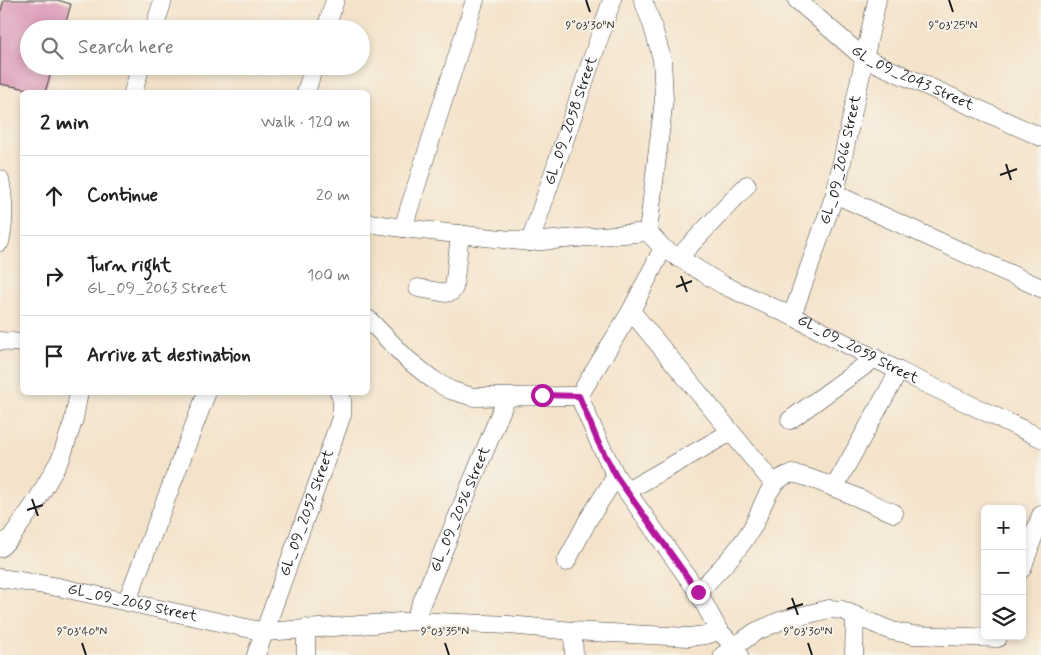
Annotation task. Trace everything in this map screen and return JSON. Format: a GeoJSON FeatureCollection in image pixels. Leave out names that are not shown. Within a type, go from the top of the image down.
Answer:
{"type":"FeatureCollection","features":[{"type":"Feature","properties":{"kind":"street"},"geometry":{"type":"LineString","coordinates":[[157,20],[163,0]]}},
{"type":"Feature","properties":{"kind":"street"},"geometry":{"type":"LineString","coordinates":[[329,20],[335,0]]}},
{"type":"Feature","properties":{"kind":"street"},"geometry":{"type":"LineString","coordinates":[[403,228],[475,0]]}},
{"type":"Feature","properties":{"kind":"street","name":"GL_09_2058 Street"},"geometry":{"type":"LineString","coordinates":[[530,242],[612,0]]}},
{"type":"Feature","properties":{"kind":"street"},"geometry":{"type":"LineString","coordinates":[[370,222],[403,228],[530,242],[648,232],[664,99],[662,59],[643,0]]}},
{"type":"Feature","properties":{"kind":"street","name":"GL_09_2043 Street"},"geometry":{"type":"LineString","coordinates":[[797,0],[864,58],[1041,137]]}},
{"type":"Feature","properties":{"kind":"street","name":"GL_09_2066 Street"},"geometry":{"type":"LineString","coordinates":[[792,316],[834,194],[877,0]]}},
{"type":"Feature","properties":{"kind":"street"},"geometry":{"type":"LineString","coordinates":[[134,90],[138,75]]}},
{"type":"Feature","properties":{"kind":"street"},"geometry":{"type":"LineString","coordinates":[[307,90],[311,75]]}},
{"type":"Feature","properties":{"kind":"street"},"geometry":{"type":"LineString","coordinates":[[0,179],[3,214],[0,242]]}},
{"type":"Feature","properties":{"kind":"street"},"geometry":{"type":"LineString","coordinates":[[678,258],[747,185]]}},
{"type":"Feature","properties":{"kind":"street"},"geometry":{"type":"LineString","coordinates":[[834,194],[1041,288]]}},
{"type":"Feature","properties":{"kind":"street","name":"GL_09_2059 Street"},"geometry":{"type":"LineString","coordinates":[[648,232],[663,248],[723,285],[792,316],[1041,438]]}},
{"type":"Feature","properties":{"kind":"street"},"geometry":{"type":"LineString","coordinates":[[418,288],[446,293],[451,292],[454,288],[460,234]]}},
{"type":"Feature","properties":{"kind":"street"},"geometry":{"type":"LineString","coordinates":[[579,396],[631,311],[663,248]]}},
{"type":"Feature","properties":{"kind":"street"},"geometry":{"type":"LineString","coordinates":[[631,311],[774,484]]}},
{"type":"Feature","properties":{"kind":"street"},"geometry":{"type":"LineString","coordinates":[[370,321],[408,359],[432,379],[450,390],[473,397],[579,396]]}},
{"type":"Feature","properties":{"kind":"street"},"geometry":{"type":"LineString","coordinates":[[0,341],[20,343]]}},
{"type":"Feature","properties":{"kind":"street"},"geometry":{"type":"LineString","coordinates":[[790,420],[875,358]]}},
{"type":"Feature","properties":{"kind":"street"},"geometry":{"type":"LineString","coordinates":[[834,488],[899,370]]}},
{"type":"Feature","properties":{"kind":"street"},"geometry":{"type":"LineString","coordinates":[[4,541],[36,502],[61,458],[74,419],[78,395]]}},
{"type":"Feature","properties":{"kind":"street"},"geometry":{"type":"LineString","coordinates":[[127,601],[206,395]]}},
{"type":"Feature","properties":{"kind":"street","name":"GL_09_2052 Street"},"geometry":{"type":"LineString","coordinates":[[256,655],[342,416],[340,395]]}},
{"type":"Feature","properties":{"kind":"street"},"geometry":{"type":"LineString","coordinates":[[579,396],[598,442],[616,476],[698,592],[732,652],[755,632],[780,621],[829,609],[842,610],[892,631],[913,636],[997,643]]}},
{"type":"Feature","properties":{"kind":"street","name":"GL_09_2056 Street"},"geometry":{"type":"LineString","coordinates":[[414,622],[507,397]]}},
{"type":"Feature","properties":{"kind":"street"},"geometry":{"type":"LineString","coordinates":[[627,490],[731,432]]}},
{"type":"Feature","properties":{"kind":"street"},"geometry":{"type":"LineString","coordinates":[[698,592],[732,556],[752,529],[774,484],[784,476],[793,474],[834,488],[894,514]]}},
{"type":"Feature","properties":{"kind":"street"},"geometry":{"type":"LineString","coordinates":[[566,562],[588,520],[616,476]]}},
{"type":"Feature","properties":{"kind":"street"},"geometry":{"type":"LineString","coordinates":[[1026,557],[1041,514]]}},
{"type":"Feature","properties":{"kind":"street","name":"GL_09_2069 Street"},"geometry":{"type":"LineString","coordinates":[[0,578],[127,601],[265,632],[414,622],[509,625],[573,631],[688,637],[719,631]]}},
{"type":"Feature","properties":{"kind":"street"},"geometry":{"type":"LineString","coordinates":[[854,615],[854,655]]}},
{"type":"Feature","properties":{"kind":"street"},"geometry":{"type":"LineString","coordinates":[[306,628],[306,655]]}},
{"type":"Feature","properties":{"kind":"street"},"geometry":{"type":"LineString","coordinates":[[573,631],[574,655]]}},
{"type":"Feature","properties":{"kind":"building"},"geometry":{"type":"Polygon","coordinates":[[[4,0],[57,0],[71,4],[67,20],[20,20],[20,75],[50,75],[46,90],[34,90],[0,84],[0,14],[4,0]]]}},
{"type":"Feature","properties":{"kind":"route"},"geometry":{"type":"LineString","coordinates":[[542,395],[579,396],[598,442],[616,476],[698,592]]}}]}
